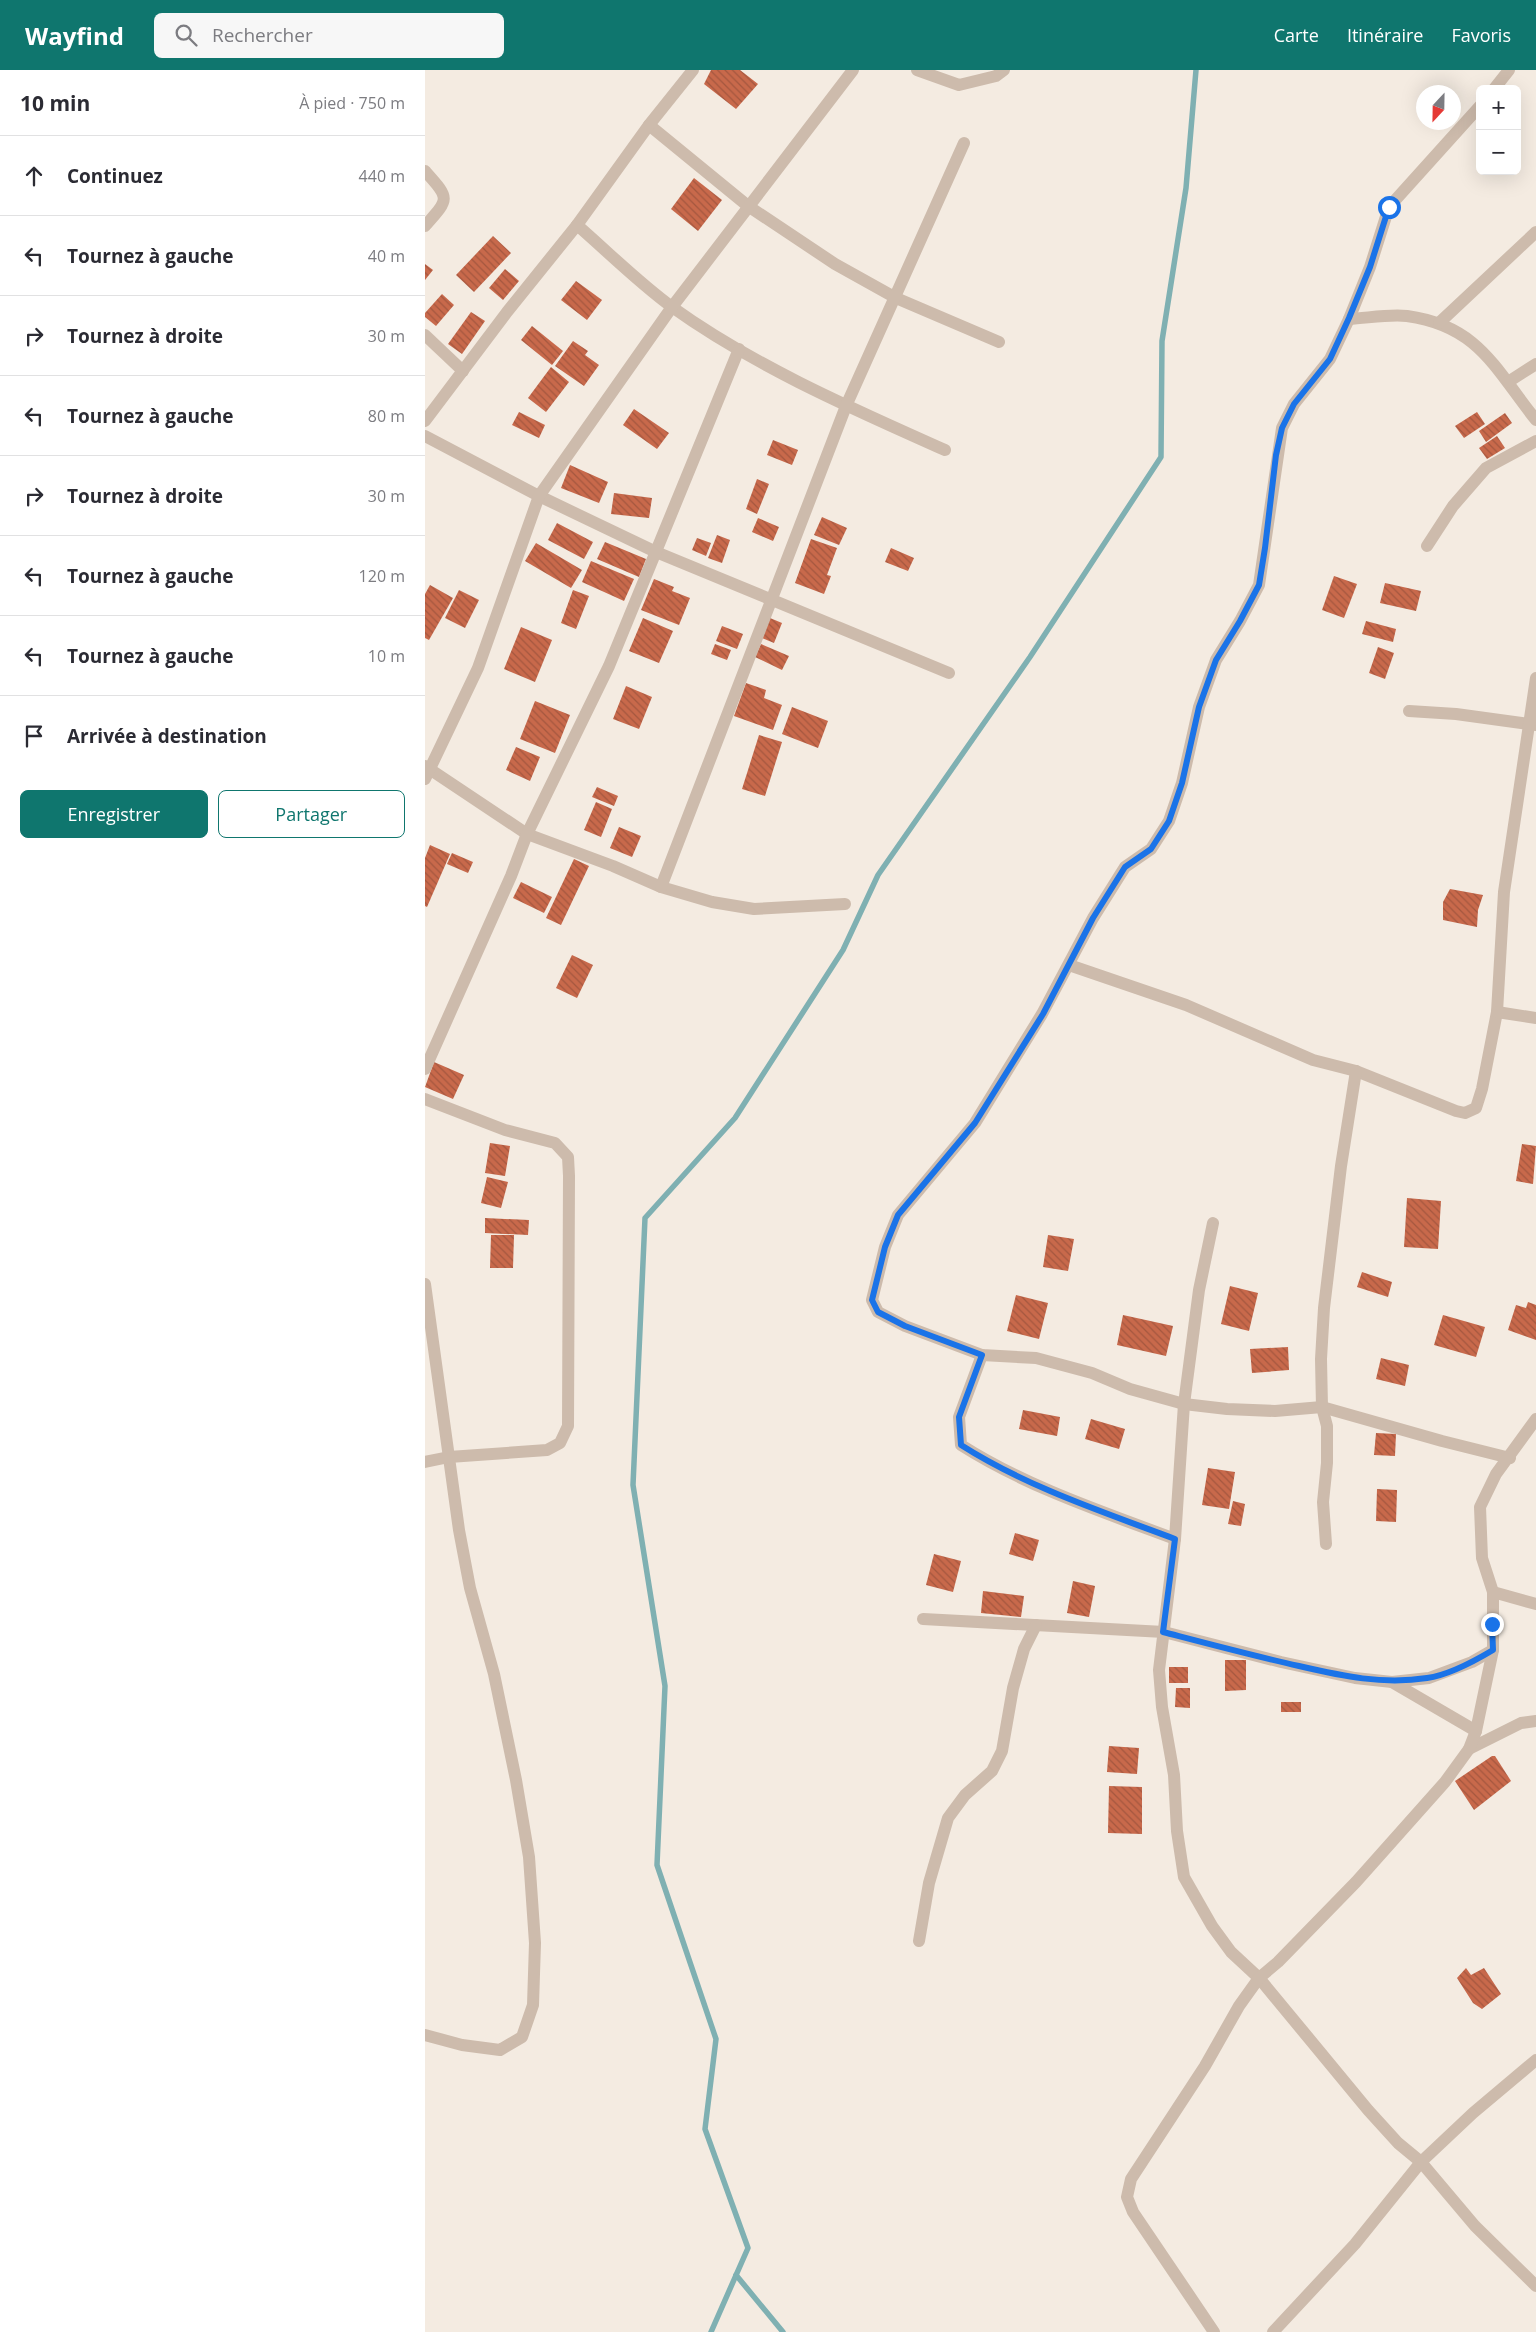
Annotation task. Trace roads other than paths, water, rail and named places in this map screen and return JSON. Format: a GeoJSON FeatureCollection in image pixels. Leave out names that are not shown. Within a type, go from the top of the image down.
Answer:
{"type":"FeatureCollection","features":[{"type":"Feature","properties":{"kind":"street"},"geometry":{"type":"LineString","coordinates":[[425,421],[577,225],[649,125],[693,70]]}},
{"type":"Feature","properties":{"kind":"street"},"geometry":{"type":"LineString","coordinates":[[845,904],[753,909],[712,902],[661,887],[613,866],[527,834],[426,771],[477,668],[539,496],[672,307],[747,206],[853,70]]}},
{"type":"Feature","properties":{"kind":"street"},"geometry":{"type":"LineString","coordinates":[[917,70],[959,85],[995,76],[1004,70]]}},
{"type":"Feature","properties":{"kind":"street"},"geometry":{"type":"LineString","coordinates":[[1497,85],[1509,70]]}},
{"type":"Feature","properties":{"kind":"street"},"geometry":{"type":"LineString","coordinates":[[1476,110],[1389,207],[1370,267],[1330,359],[1294,404],[1282,428],[1276,455],[1259,585],[1216,660],[1199,707],[1182,783],[1169,821],[1151,849],[1125,867],[1093,918],[1043,1014],[975,1123],[898,1215],[885,1247],[872,1300],[878,1312],[905,1326],[982,1355],[1036,1358],[1092,1373],[1130,1389],[1184,1404],[1227,1409],[1275,1410],[1322,1407],[1510,1458]]}},
{"type":"Feature","properties":{"kind":"street"},"geometry":{"type":"LineString","coordinates":[[649,125],[747,206],[835,264],[896,298],[999,342]]}},
{"type":"Feature","properties":{"kind":"street"},"geometry":{"type":"LineString","coordinates":[[661,887],[846,406],[964,143]]}},
{"type":"Feature","properties":{"kind":"street"},"geometry":{"type":"LineString","coordinates":[[425,171],[444,194],[445,200],[425,226]]}},
{"type":"Feature","properties":{"kind":"street"},"geometry":{"type":"LineString","coordinates":[[577,225],[672,307],[739,349],[846,406],[945,450]]}},
{"type":"Feature","properties":{"kind":"street"},"geometry":{"type":"LineString","coordinates":[[1439,323],[1536,232]]}},
{"type":"Feature","properties":{"kind":"street"},"geometry":{"type":"LineString","coordinates":[[1349,318],[1405,316],[1439,323],[1463,334],[1488,357],[1536,420]]}},
{"type":"Feature","properties":{"kind":"street"},"geometry":{"type":"LineString","coordinates":[[425,335],[463,371]]}},
{"type":"Feature","properties":{"kind":"street"},"geometry":{"type":"LineString","coordinates":[[425,1069],[511,876],[527,834],[609,666],[739,349]]}},
{"type":"Feature","properties":{"kind":"street"},"geometry":{"type":"LineString","coordinates":[[1508,382],[1536,364]]}},
{"type":"Feature","properties":{"kind":"street"},"geometry":{"type":"LineString","coordinates":[[425,436],[539,496],[656,552],[949,673]]}},
{"type":"Feature","properties":{"kind":"street"},"geometry":{"type":"LineString","coordinates":[[1427,546],[1453,506],[1486,468],[1536,441]]}},
{"type":"Feature","properties":{"kind":"street"},"geometry":{"type":"LineString","coordinates":[[1069,965],[1186,1005],[1313,1060],[1356,1071],[1456,1111],[1465,1112],[1476,1108],[1482,1089],[1497,1012],[1504,892],[1533,724],[1536,678]]}},
{"type":"Feature","properties":{"kind":"street"},"geometry":{"type":"LineString","coordinates":[[1409,711],[1456,714],[1533,724]]}},
{"type":"Feature","properties":{"kind":"street"},"geometry":{"type":"LineString","coordinates":[[1497,1012],[1536,1018]]}},
{"type":"Feature","properties":{"kind":"street"},"geometry":{"type":"LineString","coordinates":[[1326,1544],[1323,1502],[1327,1463],[1327,1426],[1322,1407],[1321,1359],[1324,1308],[1341,1166],[1356,1071]]}},
{"type":"Feature","properties":{"kind":"street"},"geometry":{"type":"LineString","coordinates":[[425,1099],[505,1130],[555,1143],[568,1157],[569,1176],[568,1426],[560,1443],[547,1450],[449,1457],[425,1462]]}},
{"type":"Feature","properties":{"kind":"street"},"geometry":{"type":"LineString","coordinates":[[1213,1223],[1199,1290],[1184,1404],[1175,1539],[1159,1670],[1162,1707],[1174,1775],[1177,1831],[1184,1877],[1217,1933],[1231,1952],[1259,1978],[1398,2144],[1421,2162],[1475,2226],[1536,2286]]}},
{"type":"Feature","properties":{"kind":"street"},"geometry":{"type":"LineString","coordinates":[[425,1284],[449,1457],[470,1588],[494,1674],[516,1780],[529,1857],[535,1943],[533,2005],[522,2037],[500,2050],[462,2045],[425,2035]]}},
{"type":"Feature","properties":{"kind":"street"},"geometry":{"type":"LineString","coordinates":[[982,1355],[959,1417],[961,1445],[986,1461],[1068,1499],[1175,1539]]}},
{"type":"Feature","properties":{"kind":"street"},"geometry":{"type":"LineString","coordinates":[[1214,2332],[1133,2212],[1127,2197],[1131,2179],[1205,2066],[1239,2006],[1259,1978],[1278,1962],[1356,1882],[1445,1782],[1469,1750],[1476,1731],[1493,1650],[1493,1592],[1481,1558],[1480,1507],[1496,1474],[1510,1458],[1536,1419]]}},
{"type":"Feature","properties":{"kind":"street"},"geometry":{"type":"LineString","coordinates":[[1493,1592],[1536,1604]]}},
{"type":"Feature","properties":{"kind":"street"},"geometry":{"type":"LineString","coordinates":[[923,1619],[1163,1632],[1345,1676],[1392,1682],[1429,1678],[1472,1662],[1493,1650]]}},
{"type":"Feature","properties":{"kind":"street"},"geometry":{"type":"LineString","coordinates":[[919,1941],[929,1883],[948,1818],[965,1795],[992,1771],[1002,1751],[1015,1680],[1024,1649],[1036,1625]]}},
{"type":"Feature","properties":{"kind":"street"},"geometry":{"type":"LineString","coordinates":[[1392,1682],[1476,1731]]}},
{"type":"Feature","properties":{"kind":"street"},"geometry":{"type":"LineString","coordinates":[[1469,1750],[1521,1723],[1536,1721]]}},
{"type":"Feature","properties":{"kind":"street"},"geometry":{"type":"LineString","coordinates":[[1273,2332],[1355,2244],[1421,2162],[1536,2060]]}},
{"type":"Feature","properties":{"kind":"waterway"},"geometry":{"type":"LineString","coordinates":[[711,2332],[748,2248],[705,2129],[716,2039],[657,1865],[665,1686],[633,1485],[645,1218],[735,1118],[843,950],[878,875],[1030,657],[1161,457],[1162,341],[1186,188],[1196,70]]}},
{"type":"Feature","properties":{"kind":"waterway"},"geometry":{"type":"LineString","coordinates":[[736,2275],[783,2332]]}}]}
